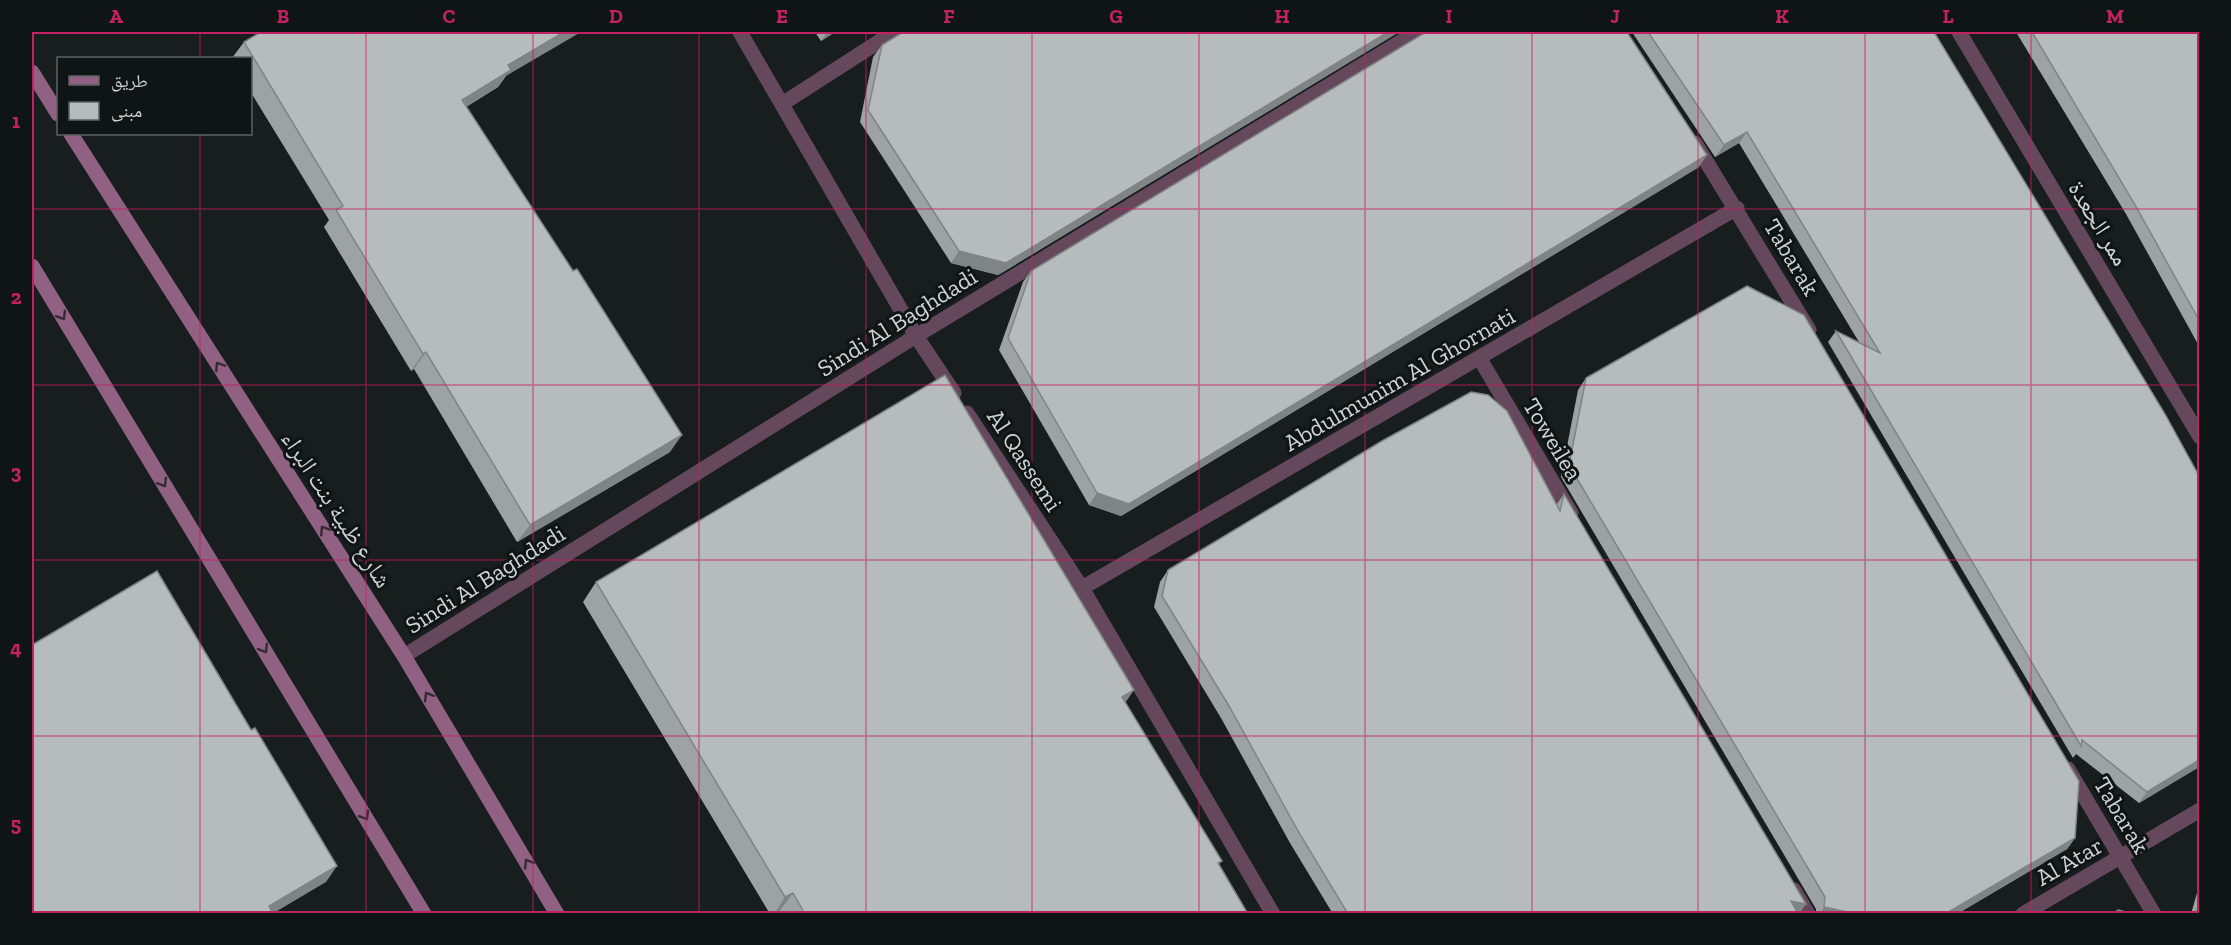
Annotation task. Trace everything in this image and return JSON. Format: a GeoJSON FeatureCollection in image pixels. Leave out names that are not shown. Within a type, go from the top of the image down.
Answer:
{"type":"FeatureCollection","features":[{"type":"Feature","properties":{"kind":"street","name":"Al Qassemi"},"geometry":{"type":"LineString","coordinates":[[740,32],[916,336],[1082,588],[1273,914]]}},
{"type":"Feature","properties":{"kind":"street"},"geometry":{"type":"LineString","coordinates":[[782,104],[894,32]]}},
{"type":"Feature","properties":{"kind":"street","name":"Sindi Al Baghdadi"},"geometry":{"type":"LineString","coordinates":[[404,656],[916,336],[1417,32]]}},
{"type":"Feature","properties":{"kind":"street","name":"ممر الجعدة"},"geometry":{"type":"LineString","coordinates":[[1959,32],[2199,437]]}},
{"type":"Feature","properties":{"kind":"street"},"geometry":{"type":"LineString","coordinates":[[32,72],[57,112]]}},
{"type":"Feature","properties":{"kind":"street","name":"Tabarak"},"geometry":{"type":"LineString","coordinates":[[1686,129],[1737,208],[1816,342]]}},
{"type":"Feature","properties":{"kind":"street","name":"شارع ظبية بنت البراء"},"geometry":{"type":"LineString","coordinates":[[72,135],[404,656],[557,914]]}},
{"type":"Feature","properties":{"kind":"street","name":"Abdulmunim Al Ghornati"},"geometry":{"type":"LineString","coordinates":[[1082,588],[1737,208]]}},
{"type":"Feature","properties":{"kind":"street"},"geometry":{"type":"LineString","coordinates":[[32,266],[424,914]]}},
{"type":"Feature","properties":{"kind":"street","name":"Toweilea"},"geometry":{"type":"LineString","coordinates":[[1480,358],[1577,523]]}},
{"type":"Feature","properties":{"kind":"street","name":"Tabarak"},"geometry":{"type":"LineString","coordinates":[[2059,754],[2154,914]]}},
{"type":"Feature","properties":{"kind":"street","name":"Al Atar"},"geometry":{"type":"LineString","coordinates":[[2023,914],[2199,810]]}},
{"type":"Feature","properties":{"kind":"street"},"geometry":{"type":"LineString","coordinates":[[1784,872],[1808,914]]}},
{"type":"Feature","properties":{"kind":"building"},"geometry":{"type":"Polygon","coordinates":[[[261,32],[564,32],[508,65],[511,70],[462,100],[573,271],[577,269],[682,435],[530,525],[426,352],[423,354],[336,210],[343,206],[244,42],[261,32]]]}},
{"type":"Feature","properties":{"kind":"building"},"geometry":{"type":"Polygon","coordinates":[[[903,32],[1388,32],[1006,263],[959,251],[868,110],[882,45],[903,32]]]}},
{"type":"Feature","properties":{"kind":"building"},"geometry":{"type":"Polygon","coordinates":[[[1426,32],[1627,32],[1707,155],[1129,504],[1097,493],[1008,338],[1031,271],[1426,32]]]}},
{"type":"Feature","properties":{"kind":"building"},"geometry":{"type":"Polygon","coordinates":[[[1648,32],[1934,32],[2165,414],[2199,476],[2199,760],[2147,792],[2082,740],[2081,746],[1836,331],[1880,353],[1747,132],[1724,145],[1648,32]]]}},
{"type":"Feature","properties":{"kind":"building"},"geometry":{"type":"Polygon","coordinates":[[[2032,32],[2199,32],[2199,320],[2134,203],[2032,32]]]}},
{"type":"Feature","properties":{"kind":"building"},"geometry":{"type":"Polygon","coordinates":[[[1747,286],[1804,315],[2079,781],[2075,838],[1945,914],[1857,914],[1824,907],[1825,897],[1569,465],[1586,378],[1747,286]]]}},
{"type":"Feature","properties":{"kind":"building"},"geometry":{"type":"Polygon","coordinates":[[[945,375],[1134,690],[1122,697],[1222,861],[1218,863],[1248,914],[805,914],[793,893],[785,897],[596,582],[945,375]]]}},
{"type":"Feature","properties":{"kind":"building"},"geometry":{"type":"Polygon","coordinates":[[[1471,392],[1488,395],[1507,411],[1560,511],[1564,494],[1806,904],[1791,901],[1798,914],[1348,914],[1298,831],[1229,706],[1162,596],[1168,570],[1382,441],[1471,392]]]}},
{"type":"Feature","properties":{"kind":"building"},"geometry":{"type":"Polygon","coordinates":[[[157,571],[251,730],[255,728],[337,866],[269,906],[273,914],[32,914],[32,645],[157,571]]]}},
{"type":"Feature","properties":{"kind":"building"},"geometry":{"type":"Polygon","coordinates":[[[2118,910],[2133,914],[2113,914],[2118,910]]]}}]}
